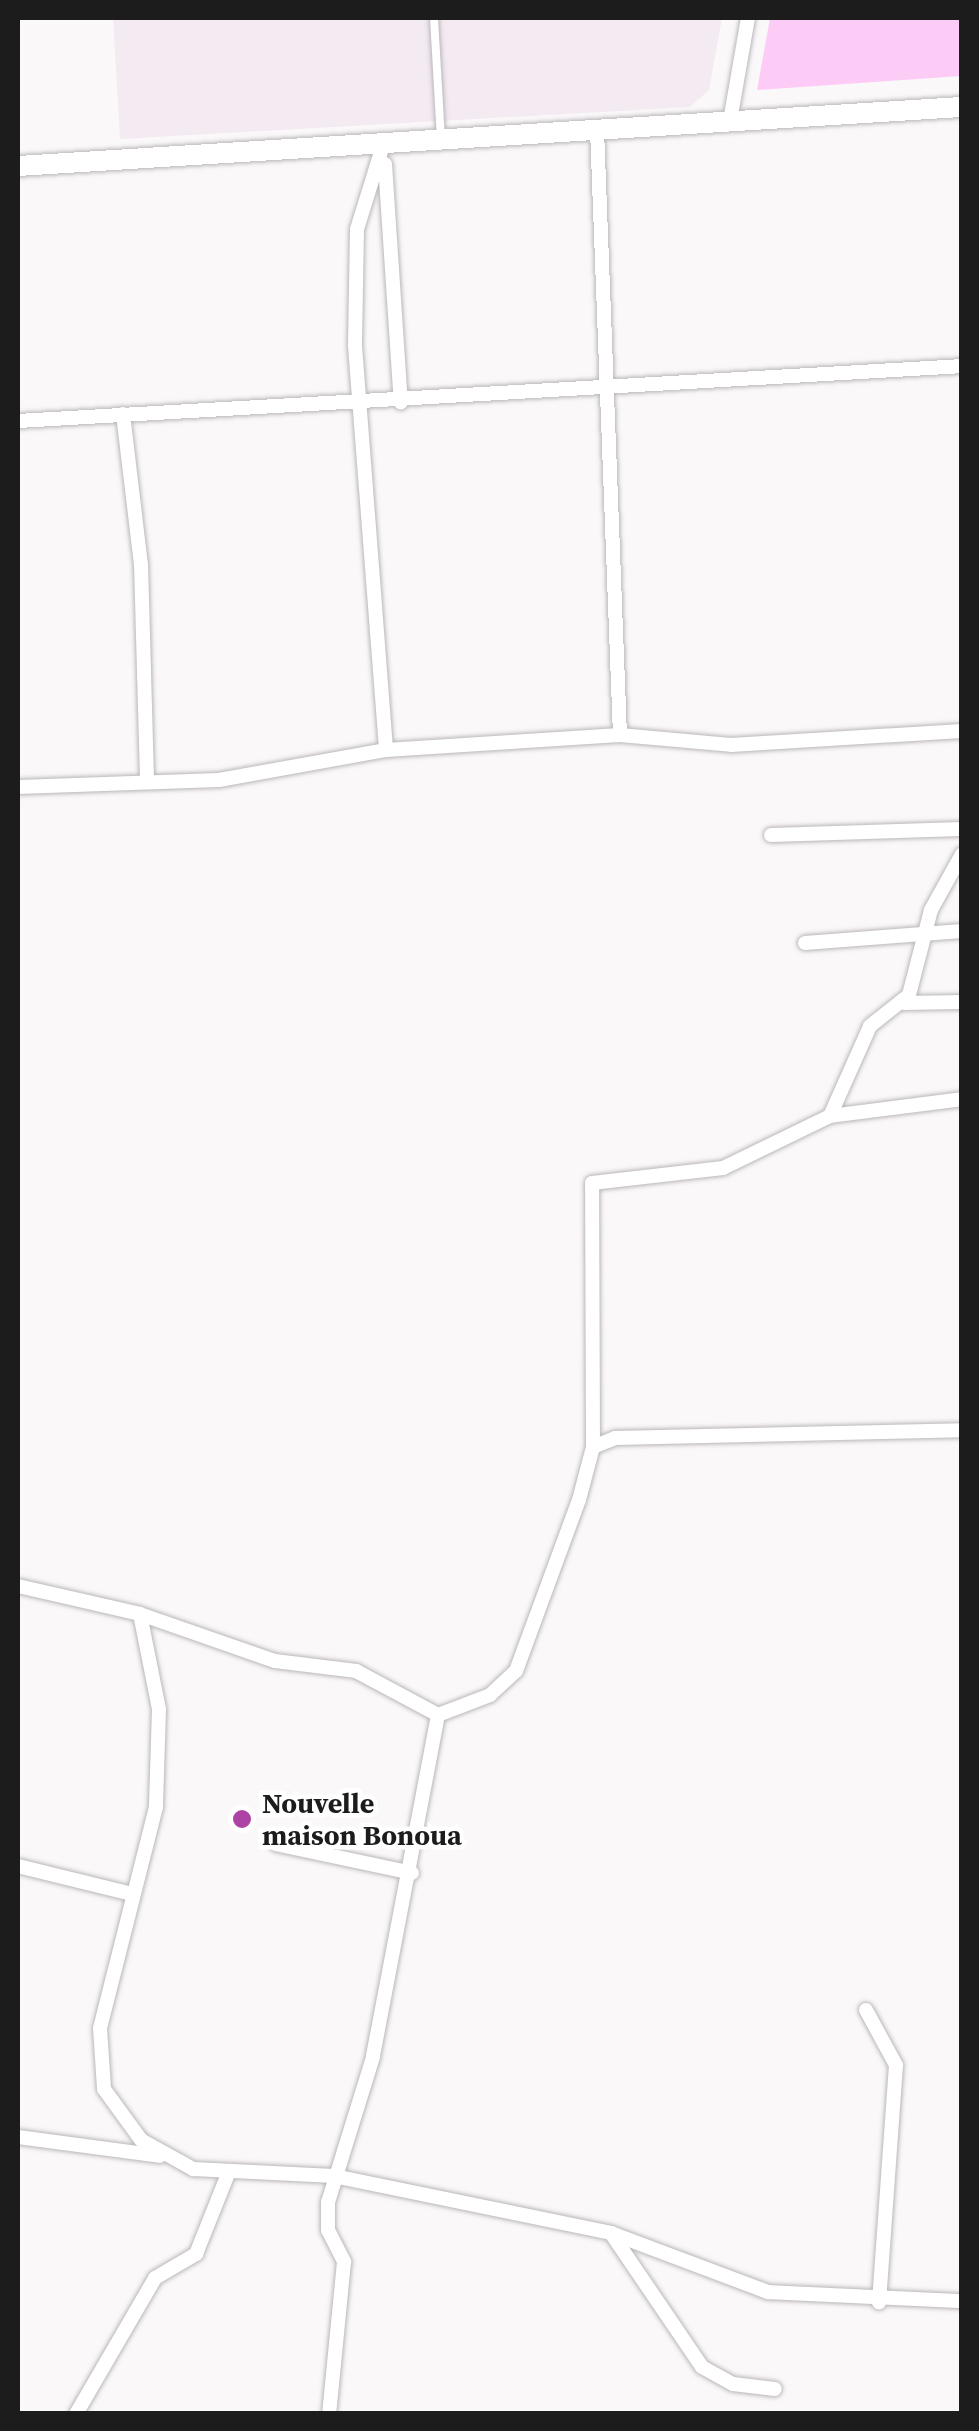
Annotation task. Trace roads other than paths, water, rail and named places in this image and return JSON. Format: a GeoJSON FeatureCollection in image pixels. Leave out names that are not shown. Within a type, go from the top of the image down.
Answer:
{"type":"FeatureCollection","features":[{"type":"Feature","properties":{"kind":"street"},"geometry":{"type":"LineString","coordinates":[[730,121],[748,18]]}},
{"type":"Feature","properties":{"kind":"street"},"geometry":{"type":"LineString","coordinates":[[18,166],[962,107]]}},
{"type":"Feature","properties":{"kind":"street"},"geometry":{"type":"LineString","coordinates":[[597,129],[620,735]]}},
{"type":"Feature","properties":{"kind":"street"},"geometry":{"type":"LineString","coordinates":[[384,142],[401,402]]}},
{"type":"Feature","properties":{"kind":"street"},"geometry":{"type":"LineString","coordinates":[[385,164],[359,214],[358,401],[386,750]]}},
{"type":"Feature","properties":{"kind":"street"},"geometry":{"type":"LineString","coordinates":[[360,283],[390,264]]}},
{"type":"Feature","properties":{"kind":"street"},"geometry":{"type":"LineString","coordinates":[[18,422],[962,366]]}},
{"type":"Feature","properties":{"kind":"street"},"geometry":{"type":"LineString","coordinates":[[123,414],[140,564],[147,778]]}},
{"type":"Feature","properties":{"kind":"street"},"geometry":{"type":"LineString","coordinates":[[18,787],[147,778],[219,780],[386,750],[620,735],[731,745],[962,730]]}},
{"type":"Feature","properties":{"kind":"street"},"geometry":{"type":"LineString","coordinates":[[771,835],[962,828]]}},
{"type":"Feature","properties":{"kind":"street"},"geometry":{"type":"LineString","coordinates":[[904,1003],[928,933],[962,854]]}},
{"type":"Feature","properties":{"kind":"street"},"geometry":{"type":"LineString","coordinates":[[805,943],[962,932]]}},
{"type":"Feature","properties":{"kind":"street"},"geometry":{"type":"LineString","coordinates":[[830,1116],[870,1026],[904,1003],[962,1002]]}},
{"type":"Feature","properties":{"kind":"street"},"geometry":{"type":"LineString","coordinates":[[18,1586],[140,1614],[243,1653],[356,1672],[438,1715],[490,1695],[516,1671],[593,1447],[592,1182],[723,1168],[830,1116],[962,1100]]}},
{"type":"Feature","properties":{"kind":"street"},"geometry":{"type":"LineString","coordinates":[[593,1447],[614,1438],[962,1430]]}},
{"type":"Feature","properties":{"kind":"street"},"geometry":{"type":"LineString","coordinates":[[140,1614],[158,1694],[158,1785],[147,1852],[128,1893],[102,2014],[100,2067],[116,2108],[162,2156]]}},
{"type":"Feature","properties":{"kind":"street"},"geometry":{"type":"LineString","coordinates":[[328,2414],[344,2291],[344,2262],[326,2220],[334,2176],[373,2057],[412,1874],[438,1715]]}},
{"type":"Feature","properties":{"kind":"street"},"geometry":{"type":"LineString","coordinates":[[276,1844],[412,1874]]}},
{"type":"Feature","properties":{"kind":"street"},"geometry":{"type":"LineString","coordinates":[[18,1866],[128,1893]]}},
{"type":"Feature","properties":{"kind":"street"},"geometry":{"type":"LineString","coordinates":[[866,2010],[896,2065],[879,2302]]}},
{"type":"Feature","properties":{"kind":"street"},"geometry":{"type":"LineString","coordinates":[[18,2136],[162,2156],[228,2174],[334,2176],[610,2233],[728,2282],[879,2302],[962,2300]]}},
{"type":"Feature","properties":{"kind":"street"},"geometry":{"type":"LineString","coordinates":[[76,2414],[156,2278],[196,2254],[228,2174]]}},
{"type":"Feature","properties":{"kind":"street"},"geometry":{"type":"LineString","coordinates":[[610,2233],[702,2367],[733,2384],[775,2390]]}},
{"type":"Feature","properties":{"kind":"lane"},"geometry":{"type":"LineString","coordinates":[[434,18],[442,138]]}},
{"type":"Feature","properties":{"kind":"place","name":"Nouvelle maison Bonoua"},"geometry":{"type":"Point","coordinates":[242,1819]}}]}
